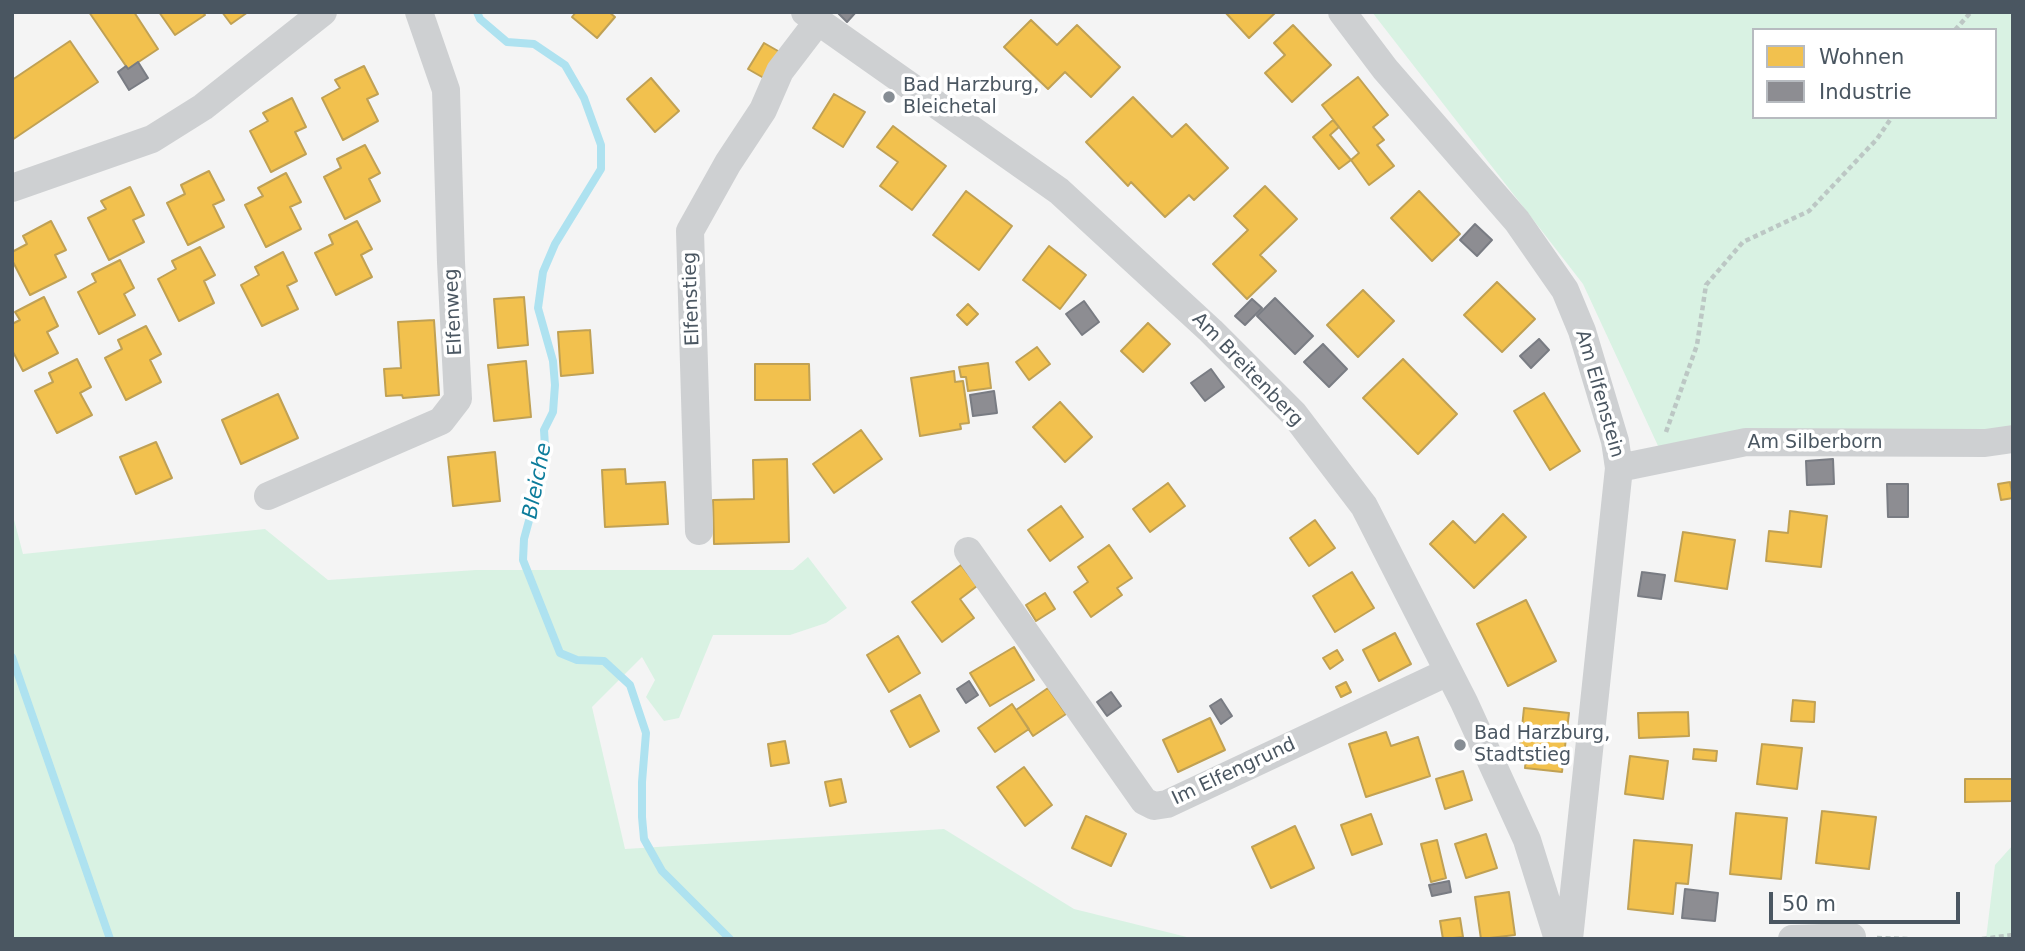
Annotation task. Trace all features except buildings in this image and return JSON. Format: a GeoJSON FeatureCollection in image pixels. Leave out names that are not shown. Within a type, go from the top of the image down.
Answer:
{"type":"FeatureCollection","features":[{"type":"Feature","properties":{"kind":"street"},"geometry":{"type":"LineString","coordinates":[[12,188],[152,139],[203,107],[323,12]]}},
{"type":"Feature","properties":{"kind":"street","name":"Elfenweg"},"geometry":{"type":"LineString","coordinates":[[268,496],[442,421],[458,399],[446,90],[419,12]]}},
{"type":"Feature","properties":{"kind":"street","name":"Am Elfenstein"},"geometry":{"type":"LineString","coordinates":[[1342,12],[1385,69],[1517,221],[1565,290],[1586,343],[1615,441],[1619,468],[1569,939]]}},
{"type":"Feature","properties":{"kind":"street","name":"Elfenstieg"},"geometry":{"type":"LineString","coordinates":[[699,531],[690,231],[727,163],[763,110],[780,71],[812,16]]}},
{"type":"Feature","properties":{"kind":"street","name":"Am Breitenberg"},"geometry":{"type":"LineString","coordinates":[[812,16],[1059,191],[1211,331],[1294,414],[1364,506],[1448,672],[1527,840],[1558,939]]}},
{"type":"Feature","properties":{"kind":"street","name":"Am Silberborn"},"geometry":{"type":"LineString","coordinates":[[1619,468],[1746,442],[1985,443],[2013,439]]}},
{"type":"Feature","properties":{"kind":"street","name":"Im Elfengrund"},"geometry":{"type":"LineString","coordinates":[[968,551],[1144,801],[1154,806],[1167,804],[1448,672]]}},
{"type":"Feature","properties":{"kind":"street"},"geometry":{"type":"LineString","coordinates":[[1792,939],[1852,936]]}},
{"type":"Feature","properties":{"kind":"path"},"geometry":{"type":"LineString","coordinates":[[1957,28],[1971,12]]}},
{"type":"Feature","properties":{"kind":"path"},"geometry":{"type":"LineString","coordinates":[[1663,440],[1698,345],[1706,285],[1743,242],[1809,211],[1877,139],[1891,119]]}},
{"type":"Feature","properties":{"kind":"path"},"geometry":{"type":"LineString","coordinates":[[1982,939],[2013,935]]}},
{"type":"Feature","properties":{"kind":"green space"},"geometry":{"type":"Polygon","coordinates":[[[1372,12],[2013,12],[2013,428],[1659,448],[1583,284],[1372,12]]]}},
{"type":"Feature","properties":{"kind":"green space"},"geometry":{"type":"Polygon","coordinates":[[[12,512],[23,554],[265,529],[328,580],[476,570],[793,570],[808,557],[847,608],[826,623],[790,635],[713,635],[679,718],[664,721],[646,697],[655,680],[642,657],[592,707],[625,849],[944,829],[1074,909],[1195,939],[12,939],[12,512]]]}},
{"type":"Feature","properties":{"kind":"green space"},"geometry":{"type":"Polygon","coordinates":[[[2013,845],[2013,939],[1986,939],[1995,865],[2013,845]]]}},
{"type":"Feature","properties":{"kind":"waterway","name":"Bleiche"},"geometry":{"type":"LineString","coordinates":[[477,12],[480,19],[507,42],[534,44],[565,65],[584,98],[601,145],[601,169],[555,244],[543,272],[538,308],[553,361],[555,385],[553,412],[544,430],[545,446],[537,491],[524,539],[523,560],[560,653],[577,660],[604,661],[630,685],[646,733],[642,782],[644,839],[662,871],[730,939]]}},
{"type":"Feature","properties":{"kind":"waterway"},"geometry":{"type":"LineString","coordinates":[[12,657],[110,939]]}},
{"type":"Feature","properties":{"kind":"place","name":"Bad Harzburg, Bleichetal"},"geometry":{"type":"Point","coordinates":[889,97]}},
{"type":"Feature","properties":{"kind":"place","name":"Bad Harzburg, Stadtstieg"},"geometry":{"type":"Point","coordinates":[1460,745]}}]}
